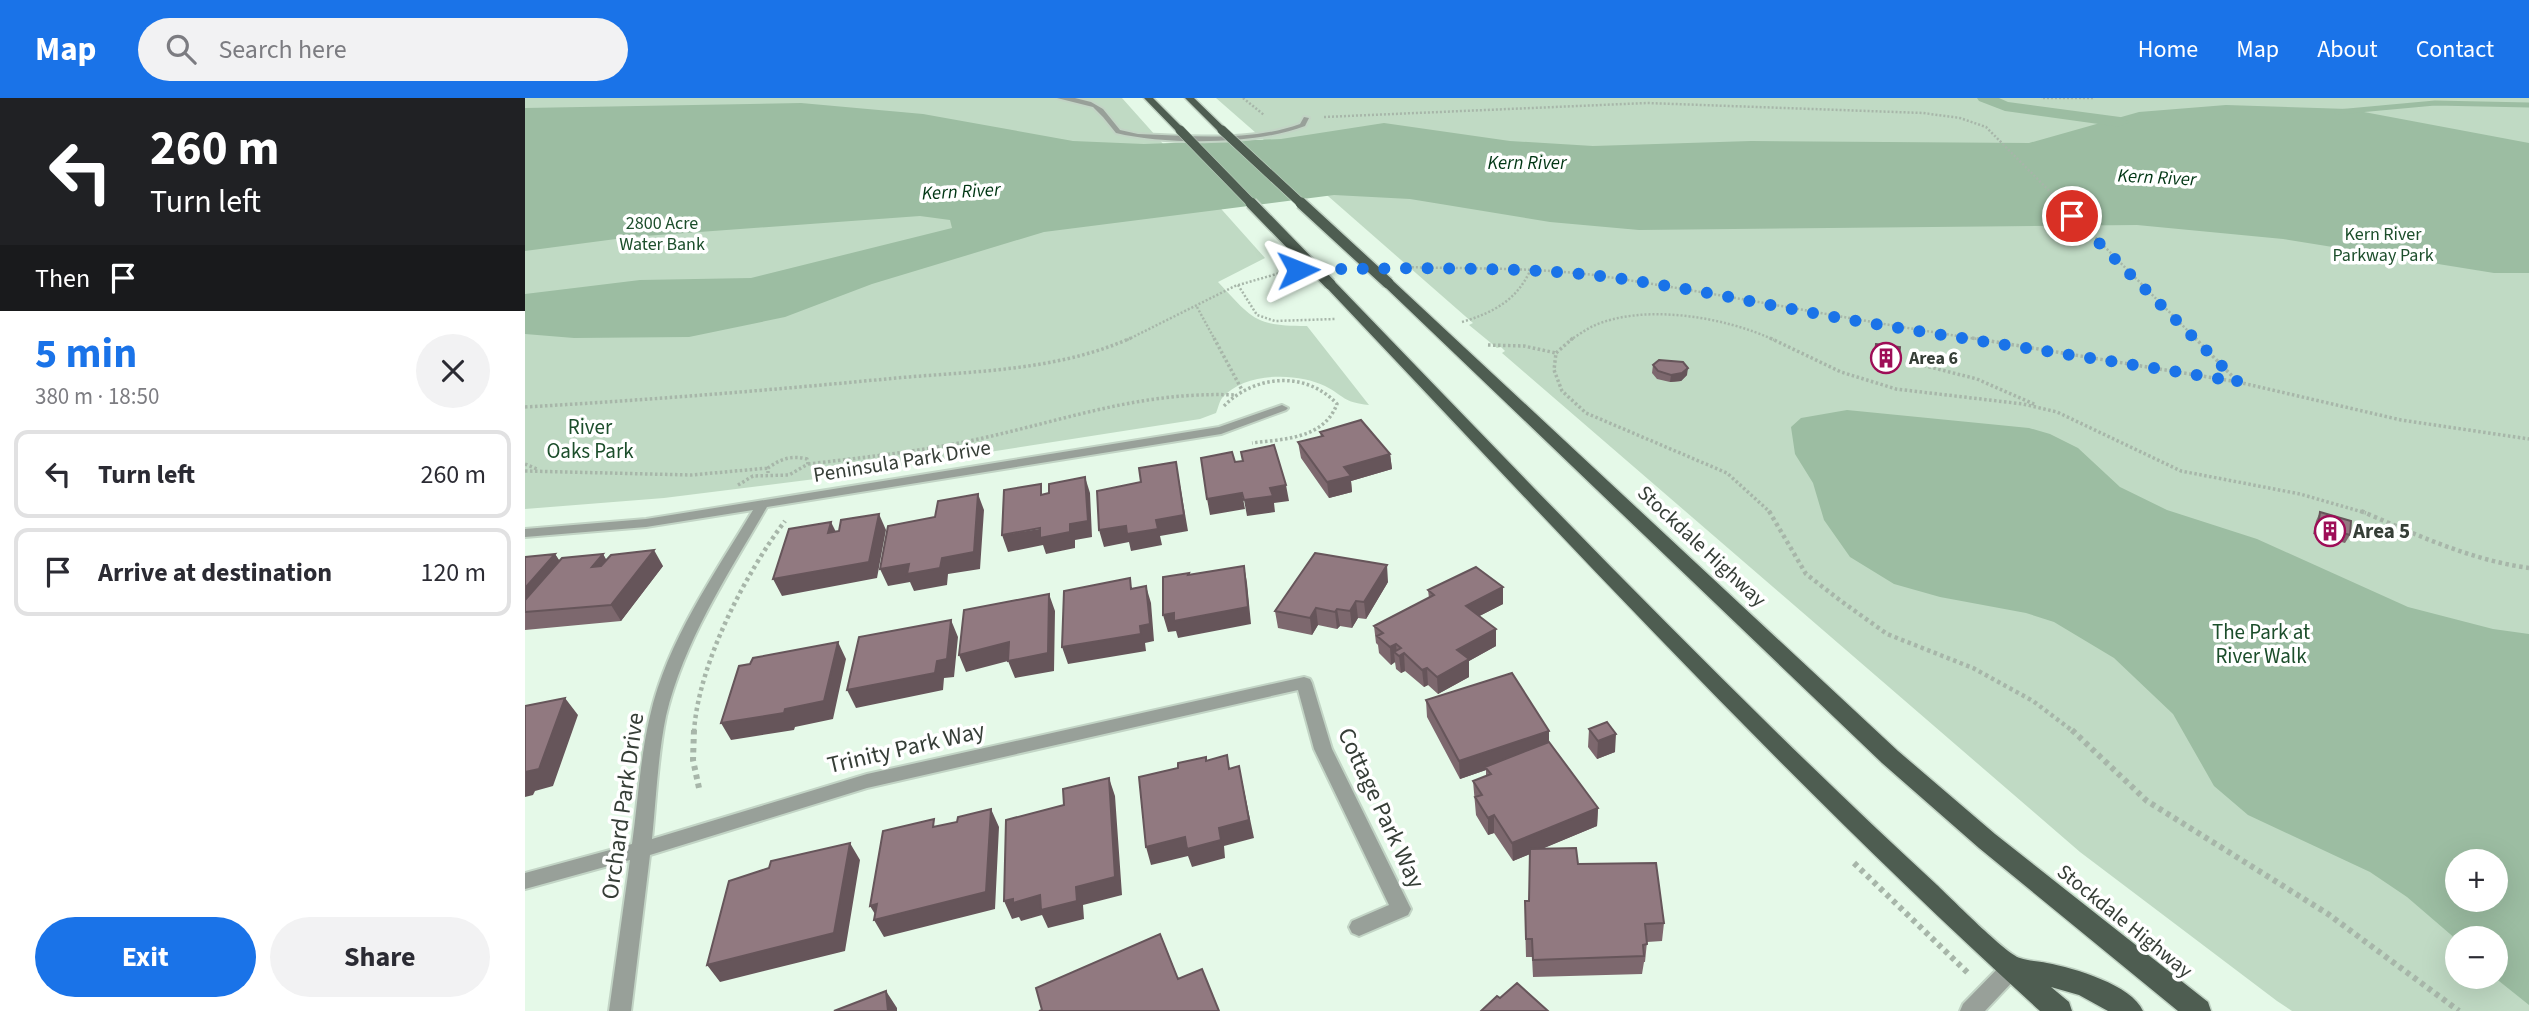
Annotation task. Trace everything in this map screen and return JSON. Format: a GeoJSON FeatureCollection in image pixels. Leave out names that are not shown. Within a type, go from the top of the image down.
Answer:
{"type":"FeatureCollection","features":[{"type":"Feature","properties":{"kind":"main road"},"geometry":{"type":"LineString","coordinates":[[1148,98],[1755,726],[1929,894],[2059,1011]]}},
{"type":"Feature","properties":{"kind":"main road","name":"Stockdale Highway"},"geometry":{"type":"LineString","coordinates":[[1189,98],[1890,757],[1987,841],[2198,1011]]}},
{"type":"Feature","properties":{"kind":"main road"},"geometry":{"type":"LineString","coordinates":[[2011,969],[2040,971],[2068,978],[2091,987],[2130,1011]]}},
{"type":"Feature","properties":{"kind":"street"},"geometry":{"type":"LineString","coordinates":[[1060,98],[1085,101],[1102,108],[1118,132],[1138,136],[1269,134],[1293,130],[1303,125],[1305,118]]}},
{"type":"Feature","properties":{"kind":"street","name":"Peninsula Park Drive"},"geometry":{"type":"LineString","coordinates":[[525,533],[646,523],[1221,430],[1282,408]]}},
{"type":"Feature","properties":{"kind":"street","name":"Orchard Park Drive"},"geometry":{"type":"LineString","coordinates":[[620,1011],[658,716],[677,658],[702,607],[762,505]]}},
{"type":"Feature","properties":{"kind":"street","name":"Trinity Park Way"},"geometry":{"type":"LineString","coordinates":[[525,881],[640,850],[866,781],[1304,683]]}},
{"type":"Feature","properties":{"kind":"street","name":"Cottage Park Way"},"geometry":{"type":"LineString","coordinates":[[1304,683],[1323,749],[1401,909],[1359,927]]}},
{"type":"Feature","properties":{"kind":"street"},"geometry":{"type":"LineString","coordinates":[[1971,1011],[2011,969]]}},
{"type":"Feature","properties":{"kind":"path"},"geometry":{"type":"LineString","coordinates":[[1243,98],[1264,115],[1281,118],[1609,103],[1771,106],[1957,117],[1986,127],[2238,382]]}},
{"type":"Feature","properties":{"kind":"path"},"geometry":{"type":"LineString","coordinates":[[2043,98],[2095,98]]}},
{"type":"Feature","properties":{"kind":"path"},"geometry":{"type":"LineString","coordinates":[[1403,267],[1599,276],[1848,320],[2083,355],[2238,382],[2401,421],[2527,440]]}},
{"type":"Feature","properties":{"kind":"path"},"geometry":{"type":"LineString","coordinates":[[525,407],[797,388],[1053,362],[1112,347],[1258,276],[1298,270]]}},
{"type":"Feature","properties":{"kind":"path"},"geometry":{"type":"LineString","coordinates":[[1461,323],[1494,311],[1523,290],[1530,271]]}},
{"type":"Feature","properties":{"kind":"path"},"geometry":{"type":"LineString","coordinates":[[1238,285],[1257,315],[1275,321],[1336,319]]}},
{"type":"Feature","properties":{"kind":"path"},"geometry":{"type":"LineString","coordinates":[[1197,307],[1241,390]]}},
{"type":"Feature","properties":{"kind":"path"},"geometry":{"type":"LineString","coordinates":[[2459,1011],[2329,914],[2147,801],[2083,739],[2033,701],[1973,668],[1887,634],[1841,601],[1805,574],[1771,513],[1727,473],[1586,413],[1575,404],[1562,391],[1554,370],[1556,353],[1567,342],[1593,326],[1620,318],[1658,315],[1706,319],[1750,329],[1842,372],[1896,389],[2057,412],[2181,471],[2300,494],[2355,509],[2431,541],[2508,565],[2529,568]]}},
{"type":"Feature","properties":{"kind":"path"},"geometry":{"type":"LineString","coordinates":[[1485,344],[1524,346],[1556,353]]}},
{"type":"Feature","properties":{"kind":"path"},"geometry":{"type":"LineString","coordinates":[[1914,363],[1994,383],[2043,409]]}},
{"type":"Feature","properties":{"kind":"path"},"geometry":{"type":"LineString","coordinates":[[525,471],[691,475],[769,470],[776,476],[789,475],[808,464],[949,446],[1141,398],[1176,393],[1236,394]]}},
{"type":"Feature","properties":{"kind":"path"},"geometry":{"type":"LineString","coordinates":[[731,493],[753,476],[769,470],[787,458],[807,459],[808,464]]}},
{"type":"Feature","properties":{"kind":"path"},"geometry":{"type":"LineString","coordinates":[[525,464],[541,471]]}},
{"type":"Feature","properties":{"kind":"path"},"geometry":{"type":"LineString","coordinates":[[699,788],[692,771],[704,678],[721,632],[739,595],[783,522],[790,518]]}},
{"type":"Feature","properties":{"kind":"path"},"geometry":{"type":"LineString","coordinates":[[1910,919],[1989,992]]}},
{"type":"Feature","properties":{"kind":"green space","name":"2800 Acre Water Bank"},"geometry":{"type":"Polygon","coordinates":[[[525,98],[1122,98],[1265,258],[1218,282],[1256,318],[1276,324],[1307,326],[1369,405],[1349,401],[1313,381],[1271,377],[1243,383],[1232,389],[1222,398],[1216,413],[1200,419],[823,478],[664,498],[525,509],[525,98]]]}},
{"type":"Feature","properties":{"kind":"green space","name":"The Park at River Walk"},"geometry":{"type":"Polygon","coordinates":[[[1216,98],[2529,98],[2529,1011],[2292,1011],[2080,852],[1502,353],[1505,351],[1501,347],[1497,348],[1469,325],[1473,323],[1216,98]]]}},
{"type":"Feature","properties":{"kind":"water","name":"Kern River"},"geometry":{"type":"Polygon","coordinates":[[[801,103],[923,114],[1073,141],[1144,144],[1281,139],[1384,123],[1510,141],[1593,146],[1751,141],[2029,143],[2139,112],[2226,105],[2348,109],[2529,143],[2529,273],[2494,273],[2283,239],[2137,225],[1639,230],[1550,222],[1410,199],[1334,195],[1044,232],[872,284],[785,317],[689,337],[574,338],[525,334],[525,294],[640,280],[751,278],[952,228],[950,220],[920,216],[631,237],[525,251],[525,108],[801,103]]]}},
{"type":"Feature","properties":{"kind":"water"},"geometry":{"type":"Polygon","coordinates":[[[1847,410],[2029,428],[2050,434],[2078,448],[2120,487],[2167,510],[2257,539],[2408,607],[2493,629],[2529,634],[2529,1005],[2508,988],[2508,926],[2445,926],[2445,930],[2407,897],[2370,872],[2248,815],[2214,786],[2173,714],[2114,658],[2054,622],[2026,613],[1940,597],[1894,584],[1850,557],[1824,520],[1813,483],[1795,454],[1791,427],[1801,418],[1847,410]]]}},
{"type":"Feature","properties":{"kind":"building"},"geometry":{"type":"Polygon","coordinates":[[[1876,344],[1900,347],[1899,357],[1875,354],[1876,344]]]}},
{"type":"Feature","properties":{"kind":"building"},"geometry":{"type":"Polygon","coordinates":[[[1659,360],[1683,362],[1688,368],[1682,373],[1671,375],[1658,371],[1653,365],[1659,360]]]}},
{"type":"Feature","properties":{"kind":"building"},"geometry":{"type":"Polygon","coordinates":[[[1361,420],[1390,454],[1344,467],[1351,476],[1327,482],[1298,442],[1323,436],[1320,432],[1361,420]]]}},
{"type":"Feature","properties":{"kind":"building"},"geometry":{"type":"Polygon","coordinates":[[[1274,445],[1286,485],[1270,488],[1273,496],[1244,500],[1242,493],[1207,499],[1201,458],[1232,452],[1235,462],[1243,461],[1241,452],[1274,445]]]}},
{"type":"Feature","properties":{"kind":"building"},"geometry":{"type":"Polygon","coordinates":[[[1176,462],[1184,515],[1156,520],[1158,529],[1127,534],[1126,526],[1099,530],[1097,491],[1141,482],[1139,468],[1176,462]]]}},
{"type":"Feature","properties":{"kind":"building"},"geometry":{"type":"Polygon","coordinates":[[[1085,477],[1088,521],[1070,524],[1070,532],[1040,538],[1040,528],[1002,535],[1004,490],[1041,484],[1041,495],[1049,493],[1049,484],[1085,477]]]}},
{"type":"Feature","properties":{"kind":"building"},"geometry":{"type":"Polygon","coordinates":[[[978,494],[974,552],[942,558],[940,568],[907,574],[909,564],[880,569],[888,526],[935,517],[938,501],[978,494]]]}},
{"type":"Feature","properties":{"kind":"building"},"geometry":{"type":"Polygon","coordinates":[[[2320,512],[2351,521],[2350,535],[2318,526],[2320,512]]]}},
{"type":"Feature","properties":{"kind":"building"},"geometry":{"type":"Polygon","coordinates":[[[879,514],[869,562],[773,579],[789,529],[831,522],[828,533],[839,531],[841,520],[879,514]]]}},
{"type":"Feature","properties":{"kind":"building"},"geometry":{"type":"Polygon","coordinates":[[[654,550],[611,605],[525,612],[525,600],[562,558],[603,554],[592,567],[601,566],[611,555],[654,550]]]}},
{"type":"Feature","properties":{"kind":"building"},"geometry":{"type":"Polygon","coordinates":[[[1315,553],[1387,565],[1364,602],[1356,601],[1350,611],[1337,609],[1335,612],[1316,608],[1310,618],[1275,611],[1315,553]]]}},
{"type":"Feature","properties":{"kind":"building"},"geometry":{"type":"Polygon","coordinates":[[[555,554],[525,588],[525,557],[555,554]]]}},
{"type":"Feature","properties":{"kind":"building"},"geometry":{"type":"Polygon","coordinates":[[[1244,566],[1248,607],[1174,621],[1174,613],[1163,615],[1163,577],[1244,566]]]}},
{"type":"Feature","properties":{"kind":"building"},"geometry":{"type":"Polygon","coordinates":[[[1476,567],[1503,587],[1466,606],[1496,629],[1457,650],[1469,659],[1437,677],[1427,668],[1422,670],[1404,653],[1399,656],[1394,652],[1401,648],[1396,644],[1390,647],[1377,636],[1383,633],[1374,626],[1434,595],[1428,590],[1476,567]]]}},
{"type":"Feature","properties":{"kind":"building"},"geometry":{"type":"Polygon","coordinates":[[[1130,578],[1131,589],[1146,586],[1150,624],[1140,626],[1141,634],[1062,647],[1064,591],[1130,578]]]}},
{"type":"Feature","properties":{"kind":"building"},"geometry":{"type":"Polygon","coordinates":[[[1049,594],[1048,653],[1008,661],[1009,642],[959,655],[964,610],[1049,594]]]}},
{"type":"Feature","properties":{"kind":"building"},"geometry":{"type":"Polygon","coordinates":[[[951,620],[947,659],[937,661],[935,673],[847,690],[859,637],[951,620]]]}},
{"type":"Feature","properties":{"kind":"building"},"geometry":{"type":"Polygon","coordinates":[[[838,642],[824,701],[785,709],[784,713],[721,723],[739,666],[750,664],[753,658],[838,642]]]}},
{"type":"Feature","properties":{"kind":"building"},"geometry":{"type":"Polygon","coordinates":[[[1512,673],[1549,731],[1459,761],[1426,700],[1512,673]]]}},
{"type":"Feature","properties":{"kind":"building"},"geometry":{"type":"Polygon","coordinates":[[[565,698],[539,769],[525,772],[525,706],[565,698]]]}},
{"type":"Feature","properties":{"kind":"building"},"geometry":{"type":"Polygon","coordinates":[[[1607,722],[1616,734],[1598,741],[1589,729],[1607,722]]]}},
{"type":"Feature","properties":{"kind":"building"},"geometry":{"type":"Polygon","coordinates":[[[1549,742],[1598,808],[1512,843],[1494,815],[1488,818],[1475,797],[1482,795],[1473,781],[1491,774],[1485,767],[1549,742]]]}},
{"type":"Feature","properties":{"kind":"building"},"geometry":{"type":"Polygon","coordinates":[[[1227,755],[1229,769],[1239,766],[1249,820],[1219,828],[1221,840],[1187,849],[1185,837],[1146,847],[1139,777],[1178,768],[1178,763],[1206,757],[1206,761],[1227,755]]]}},
{"type":"Feature","properties":{"kind":"building"},"geometry":{"type":"Polygon","coordinates":[[[1109,778],[1115,877],[1076,887],[1077,901],[1041,910],[1040,895],[1013,903],[1013,899],[1004,901],[1006,820],[1064,805],[1063,789],[1109,778]]]}},
{"type":"Feature","properties":{"kind":"building"},"geometry":{"type":"Polygon","coordinates":[[[991,809],[986,892],[874,920],[877,904],[870,906],[883,831],[934,819],[933,827],[957,822],[958,817],[991,809]]]}},
{"type":"Feature","properties":{"kind":"building"},"geometry":{"type":"Polygon","coordinates":[[[850,843],[834,933],[707,965],[729,881],[769,868],[771,861],[850,843]]]}},
{"type":"Feature","properties":{"kind":"building"},"geometry":{"type":"Polygon","coordinates":[[[1576,848],[1578,864],[1656,863],[1664,923],[1645,924],[1647,944],[1643,945],[1644,956],[1533,960],[1532,939],[1526,939],[1525,901],[1529,901],[1530,849],[1576,848]]]}},
{"type":"Feature","properties":{"kind":"building"},"geometry":{"type":"Polygon","coordinates":[[[1160,934],[1178,979],[1202,969],[1219,1011],[1039,1011],[1042,1010],[1036,988],[1160,934]]]}},
{"type":"Feature","properties":{"kind":"building"},"geometry":{"type":"Polygon","coordinates":[[[1517,983],[1548,1011],[1481,1011],[1497,996],[1500,998],[1517,983]]]}},
{"type":"Feature","properties":{"kind":"building"},"geometry":{"type":"Polygon","coordinates":[[[886,991],[888,1011],[834,1011],[886,991]]]}},
{"type":"Feature","properties":{"kind":"waterway"},"geometry":{"type":"LineString","coordinates":[[1985,98],[2005,106],[2120,122]]}},
{"type":"Feature","properties":{"kind":"waterway"},"geometry":{"type":"LineString","coordinates":[[2337,112],[2435,103],[2529,105]]}},
{"type":"Feature","properties":{"kind":"place","name":"Area 6"},"geometry":{"type":"Point","coordinates":[1886,358]}},
{"type":"Feature","properties":{"kind":"place","name":"Area 5"},"geometry":{"type":"Point","coordinates":[2330,531]}},
{"type":"Feature","properties":{"kind":"route"},"geometry":{"type":"LineString","coordinates":[[1298,270],[1403,267],[1541,271],[1599,276],[1848,320],[2083,355],[2238,382],[2072,216]]}},
{"type":"Feature","properties":{"kind":"park label","name":"Kern River Parkway Park"},"geometry":{"type":"Point","coordinates":[2383,244]}},
{"type":"Feature","properties":{"kind":"park label","name":"River Oaks Park"},"geometry":{"type":"Point","coordinates":[590,439]}}]}
